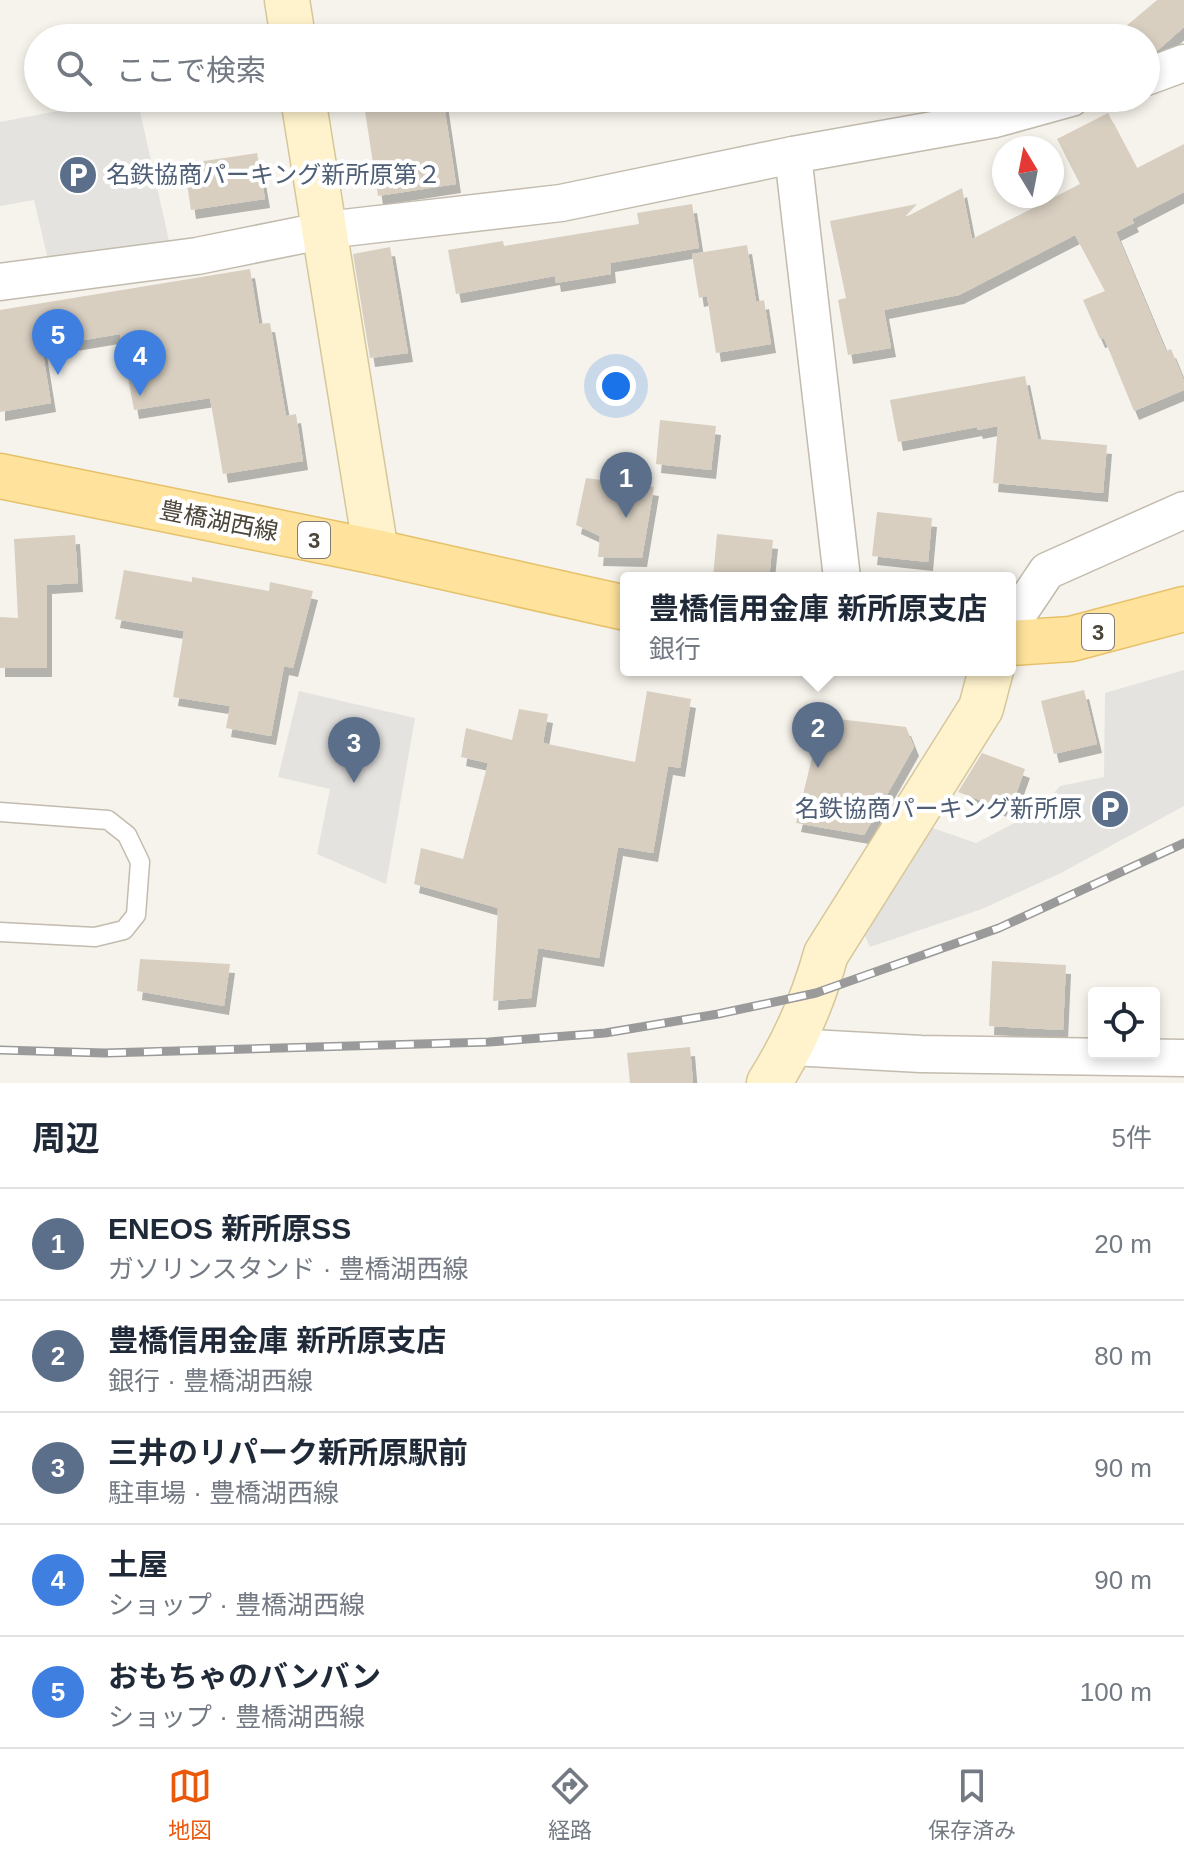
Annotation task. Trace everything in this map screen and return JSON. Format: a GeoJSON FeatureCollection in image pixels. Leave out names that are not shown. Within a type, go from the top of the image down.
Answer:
{"type":"FeatureCollection","features":[{"type":"Feature","properties":{"kind":"main road","name":"豊橋湖西線"},"geometry":{"type":"LineString","coordinates":[[0,476],[376,552],[620,607]]}},
{"type":"Feature","properties":{"kind":"main road","name":"3"},"geometry":{"type":"LineString","coordinates":[[1016,643],[1071,639],[1184,609]]}},
{"type":"Feature","properties":{"kind":"street"},"geometry":{"type":"LineString","coordinates":[[287,0],[291,24]]}},
{"type":"Feature","properties":{"kind":"street"},"geometry":{"type":"LineString","coordinates":[[1160,72],[1184,63]]}},
{"type":"Feature","properties":{"kind":"street"},"geometry":{"type":"LineString","coordinates":[[305,112],[376,552]]}},
{"type":"Feature","properties":{"kind":"street"},"geometry":{"type":"LineString","coordinates":[[0,282],[197,256],[326,230],[561,203],[1020,112]]}},
{"type":"Feature","properties":{"kind":"street"},"geometry":{"type":"LineString","coordinates":[[793,155],[841,572]]}},
{"type":"Feature","properties":{"kind":"street"},"geometry":{"type":"LineString","coordinates":[[1016,617],[1047,571],[1184,510]]}},
{"type":"Feature","properties":{"kind":"street"},"geometry":{"type":"LineString","coordinates":[[769,1083],[792,1047],[816,993],[826,954],[981,708],[989,676]]}},
{"type":"Feature","properties":{"kind":"street"},"geometry":{"type":"LineString","coordinates":[[792,1047],[921,1054],[1184,1058]]}},
{"type":"Feature","properties":{"kind":"lane"},"geometry":{"type":"LineString","coordinates":[[0,812],[108,820],[127,835],[140,862],[136,915],[124,930],[95,937],[0,932]]}},
{"type":"Feature","properties":{"kind":"shaded area","name":"名鉄協商パーキング新所原第２"},"geometry":{"type":"Polygon","coordinates":[[[53,112],[140,112],[170,245],[49,264],[34,200],[0,206],[0,122],[53,112]]]}},
{"type":"Feature","properties":{"kind":"shaded area","name":"名鉄協商パーキング新所原"},"geometry":{"type":"Polygon","coordinates":[[[1184,670],[1184,806],[1061,873],[982,909],[870,947],[861,927],[921,824],[976,843],[1038,811],[1060,786],[1104,777],[1105,693],[1184,670]]]}},
{"type":"Feature","properties":{"kind":"shaded area"},"geometry":{"type":"Polygon","coordinates":[[[299,691],[415,718],[386,884],[317,854],[330,789],[278,777],[299,691]]]}},
{"type":"Feature","properties":{"kind":"building"},"geometry":{"type":"Polygon","coordinates":[[[1157,0],[1184,0],[1184,27],[1160,48],[1160,24],[1129,24],[1157,0]]]}},
{"type":"Feature","properties":{"kind":"building"},"geometry":{"type":"Polygon","coordinates":[[[365,112],[445,112],[456,184],[378,196],[365,112]]]}},
{"type":"Feature","properties":{"kind":"building"},"geometry":{"type":"Polygon","coordinates":[[[1108,113],[1137,168],[1184,144],[1184,192],[1132,219],[1134,223],[1116,232],[1166,351],[1171,349],[1184,381],[1184,390],[1134,411],[1104,338],[1100,339],[1083,300],[1105,291],[1075,235],[959,295],[884,310],[891,348],[848,355],[838,300],[846,298],[830,221],[917,204],[904,218],[962,188],[972,239],[1033,208],[1064,208],[1064,192],[1080,184],[1064,153],[1063,136],[1108,113]]]}},
{"type":"Feature","properties":{"kind":"building"},"geometry":{"type":"Polygon","coordinates":[[[257,153],[265,199],[191,210],[184,164],[257,153]]]}},
{"type":"Feature","properties":{"kind":"building"},"geometry":{"type":"Polygon","coordinates":[[[692,204],[699,248],[610,263],[611,274],[556,283],[555,276],[456,294],[448,250],[503,241],[504,246],[639,224],[637,213],[692,204]]]}},
{"type":"Feature","properties":{"kind":"building"},"geometry":{"type":"Polygon","coordinates":[[[747,245],[756,302],[764,300],[771,344],[716,353],[707,296],[699,298],[692,254],[747,245]]]}},
{"type":"Feature","properties":{"kind":"building"},"geometry":{"type":"Polygon","coordinates":[[[390,247],[408,353],[370,358],[353,254],[390,247]]]}},
{"type":"Feature","properties":{"kind":"building"},"geometry":{"type":"Polygon","coordinates":[[[250,269],[259,324],[270,323],[286,416],[296,414],[303,461],[223,474],[210,398],[134,410],[120,334],[42,347],[51,403],[0,412],[0,310],[250,269]]]}},
{"type":"Feature","properties":{"kind":"building"},"geometry":{"type":"Polygon","coordinates":[[[1025,376],[1038,439],[1107,445],[1103,493],[993,483],[998,426],[898,442],[890,400],[1025,376]]]}},
{"type":"Feature","properties":{"kind":"building"},"geometry":{"type":"Polygon","coordinates":[[[660,420],[716,426],[711,470],[656,464],[660,420]]]}},
{"type":"Feature","properties":{"kind":"building"},"geometry":{"type":"Polygon","coordinates":[[[586,478],[654,487],[642,558],[598,557],[600,536],[576,525],[586,478]]]}},
{"type":"Feature","properties":{"kind":"building"},"geometry":{"type":"Polygon","coordinates":[[[877,512],[932,518],[928,562],[872,556],[877,512]]]}},
{"type":"Feature","properties":{"kind":"building"},"geometry":{"type":"Polygon","coordinates":[[[717,534],[773,540],[770,572],[714,572],[717,534]]]}},
{"type":"Feature","properties":{"kind":"building"},"geometry":{"type":"Polygon","coordinates":[[[75,535],[78,583],[47,585],[47,668],[0,668],[0,617],[18,618],[14,539],[75,535]]]}},
{"type":"Feature","properties":{"kind":"building"},"geometry":{"type":"Polygon","coordinates":[[[124,570],[192,582],[192,577],[269,591],[270,582],[313,591],[293,668],[284,666],[271,736],[226,728],[230,706],[173,697],[184,631],[115,619],[124,570]]]}},
{"type":"Feature","properties":{"kind":"building"},"geometry":{"type":"Polygon","coordinates":[[[1084,690],[1097,744],[1054,754],[1041,701],[1084,690]]]}},
{"type":"Feature","properties":{"kind":"building"},"geometry":{"type":"Polygon","coordinates":[[[647,691],[691,699],[680,768],[668,766],[653,853],[618,847],[599,958],[538,948],[531,998],[493,1001],[498,908],[414,884],[421,848],[463,859],[488,763],[461,757],[466,728],[512,740],[519,709],[548,714],[543,743],[635,762],[647,691]]]}},
{"type":"Feature","properties":{"kind":"building"},"geometry":{"type":"Polygon","coordinates":[[[822,717],[906,727],[914,747],[864,835],[796,823],[822,717]]]}},
{"type":"Feature","properties":{"kind":"building"},"geometry":{"type":"Polygon","coordinates":[[[982,753],[1025,769],[1010,811],[958,792],[982,753]]]}},
{"type":"Feature","properties":{"kind":"building"},"geometry":{"type":"Polygon","coordinates":[[[140,959],[230,964],[224,1006],[137,991],[140,959]]]}},
{"type":"Feature","properties":{"kind":"building"},"geometry":{"type":"Polygon","coordinates":[[[992,961],[1066,965],[1063,1030],[989,1026],[992,961]]]}},
{"type":"Feature","properties":{"kind":"building"},"geometry":{"type":"Polygon","coordinates":[[[690,1047],[693,1083],[630,1083],[627,1053],[690,1047]]]}},
{"type":"Feature","properties":{"kind":"railway"},"geometry":{"type":"LineString","coordinates":[[0,1050],[105,1053],[489,1042],[605,1033],[718,1014],[816,993],[999,928],[1184,843]]}},
{"type":"Feature","properties":{"kind":"place","name":"名鉄協商パーキング新所原第２"},"geometry":{"type":"Point","coordinates":[78,175]}},
{"type":"Feature","properties":{"kind":"place","name":"おもちゃのバンバン"},"geometry":{"type":"Point","coordinates":[58,375]}},
{"type":"Feature","properties":{"kind":"place","name":"土屋"},"geometry":{"type":"Point","coordinates":[140,396]}},
{"type":"Feature","properties":{"kind":"place","name":"ENEOS 新所原SS"},"geometry":{"type":"Point","coordinates":[626,518]}},
{"type":"Feature","properties":{"kind":"place","name":"豊橋信用金庫 新所原支店"},"geometry":{"type":"Point","coordinates":[818,768]}},
{"type":"Feature","properties":{"kind":"place","name":"三井のリパーク新所原駅前"},"geometry":{"type":"Point","coordinates":[354,783]}},
{"type":"Feature","properties":{"kind":"place","name":"名鉄協商パーキング新所原"},"geometry":{"type":"Point","coordinates":[1110,809]}}]}
